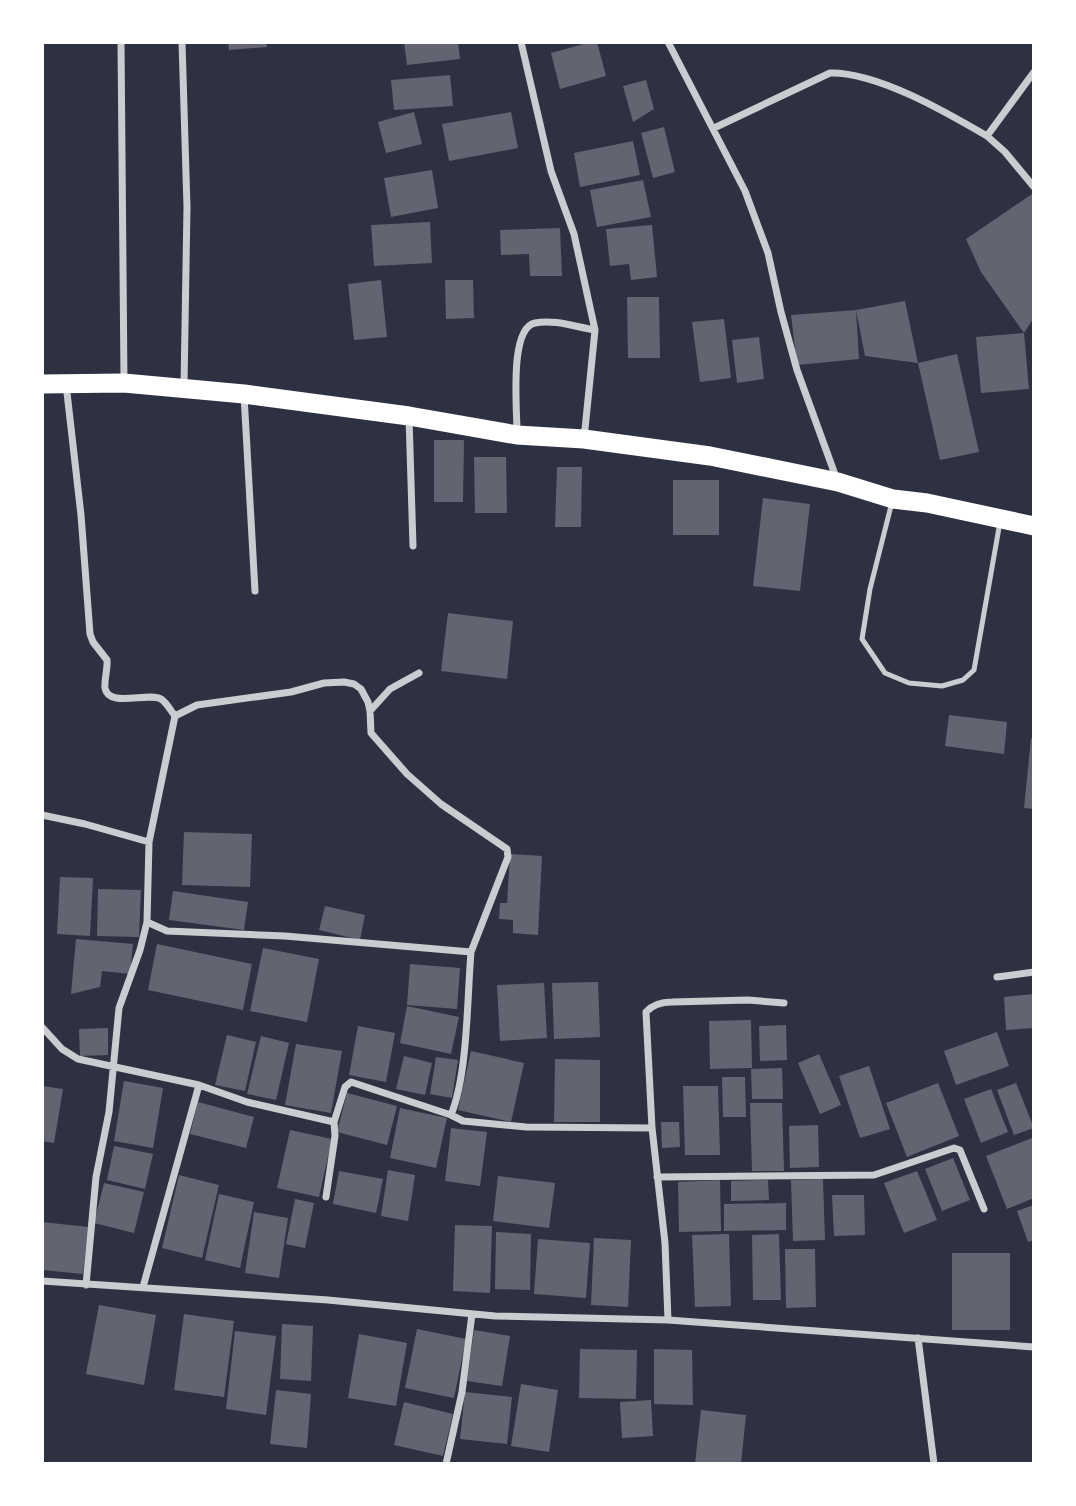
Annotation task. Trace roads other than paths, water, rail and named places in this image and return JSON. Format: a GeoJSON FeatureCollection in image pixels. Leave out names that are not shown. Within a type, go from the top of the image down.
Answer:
{"type":"FeatureCollection","features":[{"type":"Feature","properties":{"kind":"highway"},"geometry":{"type":"LineString","coordinates":[[42,384],[124,383],[244,394],[410,416],[517,435],[583,439],[710,456],[838,482],[893,499],[1034,526]]}},
{"type":"Feature","properties":{"kind":"street"},"geometry":{"type":"LineString","coordinates":[[121,42],[124,383]]}},
{"type":"Feature","properties":{"kind":"street"},"geometry":{"type":"LineString","coordinates":[[181,42],[187,207],[184,390]]}},
{"type":"Feature","properties":{"kind":"street"},"geometry":{"type":"LineString","coordinates":[[521,42],[551,171],[575,234],[595,330],[583,439]]}},
{"type":"Feature","properties":{"kind":"street"},"geometry":{"type":"LineString","coordinates":[[668,42],[745,191],[768,253],[780,312],[797,370],[838,482]]}},
{"type":"Feature","properties":{"kind":"street"},"geometry":{"type":"LineString","coordinates":[[714,128],[830,73],[849,72],[932,104],[987,136],[1005,152],[1034,187]]}},
{"type":"Feature","properties":{"kind":"street"},"geometry":{"type":"LineString","coordinates":[[987,136],[1034,72]]}},
{"type":"Feature","properties":{"kind":"street"},"geometry":{"type":"LineString","coordinates":[[517,435],[518,346],[523,330],[531,323],[548,321],[595,330]]}},
{"type":"Feature","properties":{"kind":"street"},"geometry":{"type":"LineString","coordinates":[[66,383],[81,515],[90,634],[107,660],[105,689],[109,695],[116,698],[155,697],[163,700],[174,716],[149,842],[147,922],[119,1008],[109,1112],[96,1177],[86,1285]]}},
{"type":"Feature","properties":{"kind":"street"},"geometry":{"type":"LineString","coordinates":[[244,394],[254,591]]}},
{"type":"Feature","properties":{"kind":"street"},"geometry":{"type":"LineString","coordinates":[[410,416],[412,546]]}},
{"type":"Feature","properties":{"kind":"street"},"geometry":{"type":"LineString","coordinates":[[370,711],[390,689],[419,673]]}},
{"type":"Feature","properties":{"kind":"street"},"geometry":{"type":"LineString","coordinates":[[174,716],[197,705],[291,692],[324,683],[354,684],[368,702],[371,733],[407,774],[441,804],[507,849],[508,857],[471,952],[461,1070],[450,1115]]}},
{"type":"Feature","properties":{"kind":"street"},"geometry":{"type":"LineString","coordinates":[[42,815],[149,842]]}},
{"type":"Feature","properties":{"kind":"street"},"geometry":{"type":"LineString","coordinates":[[147,922],[167,931],[285,936],[471,952]]}},
{"type":"Feature","properties":{"kind":"street"},"geometry":{"type":"LineString","coordinates":[[997,977],[1034,972]]}},
{"type":"Feature","properties":{"kind":"street"},"geometry":{"type":"LineString","coordinates":[[667,1320],[665,1243],[652,1129],[646,1013],[660,1003],[672,1002],[748,1000],[784,1003]]}},
{"type":"Feature","properties":{"kind":"street"},"geometry":{"type":"LineString","coordinates":[[42,1027],[62,1049],[78,1059],[199,1085],[247,1102],[334,1122]]}},
{"type":"Feature","properties":{"kind":"street"},"geometry":{"type":"LineString","coordinates":[[326,1197],[335,1136],[334,1122],[345,1087],[351,1082],[463,1121],[503,1125],[652,1129]]}},
{"type":"Feature","properties":{"kind":"street"},"geometry":{"type":"LineString","coordinates":[[143,1287],[199,1085]]}},
{"type":"Feature","properties":{"kind":"street"},"geometry":{"type":"LineString","coordinates":[[657,1177],[874,1175],[954,1148],[960,1150],[984,1209]]}},
{"type":"Feature","properties":{"kind":"street"},"geometry":{"type":"LineString","coordinates":[[42,1282],[328,1300],[472,1314],[667,1320],[1034,1347]]}},
{"type":"Feature","properties":{"kind":"street"},"geometry":{"type":"LineString","coordinates":[[446,1464],[462,1392],[472,1314]]}},
{"type":"Feature","properties":{"kind":"street"},"geometry":{"type":"LineString","coordinates":[[919,1338],[934,1464]]}},
{"type":"Feature","properties":{"kind":"lane"},"geometry":{"type":"LineString","coordinates":[[893,499],[870,589],[862,639],[885,673],[909,683],[942,686],[963,680],[974,670],[1000,519]]}}]}
